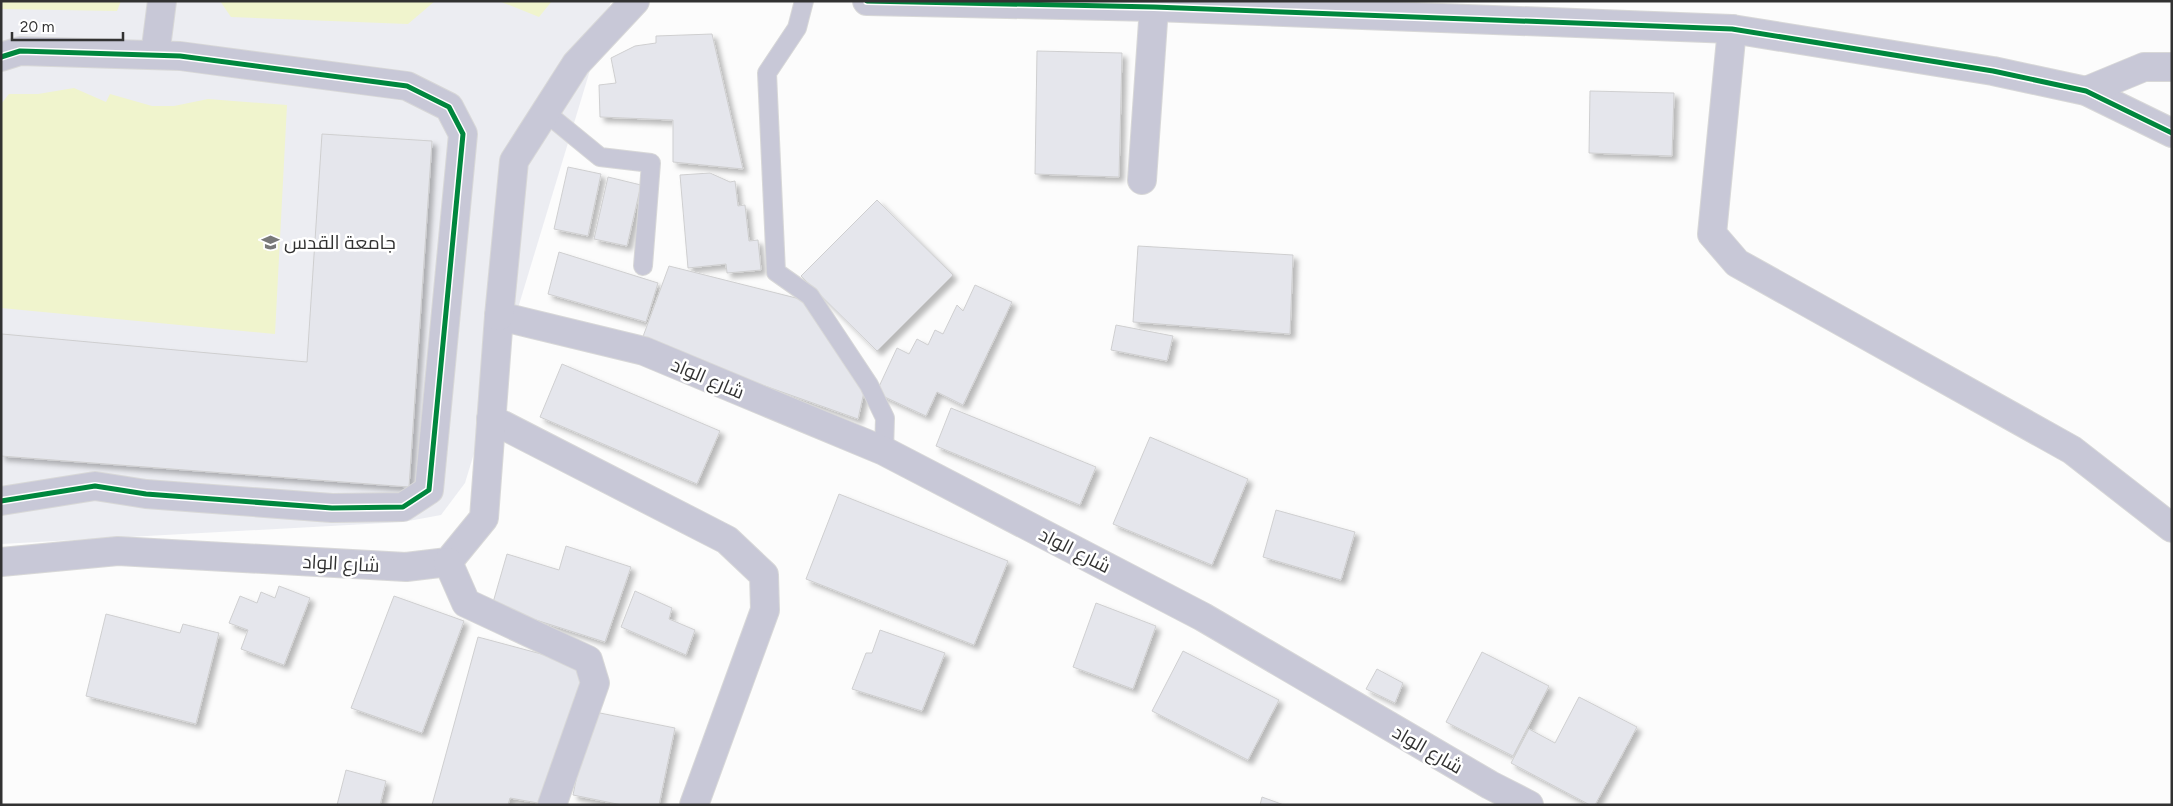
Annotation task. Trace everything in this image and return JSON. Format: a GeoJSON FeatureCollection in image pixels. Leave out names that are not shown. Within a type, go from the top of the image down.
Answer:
{"type":"FeatureCollection","features":[{"type":"Feature","properties":{"kind":"street"},"geometry":{"type":"LineString","coordinates":[[155,55],[162,1]]}},
{"type":"Feature","properties":{"kind":"street"},"geometry":{"type":"LineString","coordinates":[[552,805],[595,683],[588,660],[466,604],[448,562],[484,518],[498,316],[514,161],[576,64],[635,1]]}},
{"type":"Feature","properties":{"kind":"street"},"geometry":{"type":"LineString","coordinates":[[868,1],[1154,7],[1732,29],[1993,71],[2086,91],[2172,133]]}},
{"type":"Feature","properties":{"kind":"street"},"geometry":{"type":"LineString","coordinates":[[1142,180],[1154,7]]}},
{"type":"Feature","properties":{"kind":"street"},"geometry":{"type":"LineString","coordinates":[[1732,29],[1712,234],[1738,263],[2072,450],[2172,528]]}},
{"type":"Feature","properties":{"kind":"street"},"geometry":{"type":"LineString","coordinates":[[1,57],[20,51],[180,56],[407,86],[449,107],[463,134],[434,459],[429,490],[403,506],[394,507],[332,508],[146,494],[95,486],[1,501]]}},
{"type":"Feature","properties":{"kind":"street"},"geometry":{"type":"LineString","coordinates":[[2086,91],[2144,67],[2172,67]]}},
{"type":"Feature","properties":{"kind":"street","name":"شارع الواد"},"geometry":{"type":"LineString","coordinates":[[498,316],[644,351],[884,451],[1204,617],[1490,785],[1529,805]]}},
{"type":"Feature","properties":{"kind":"street"},"geometry":{"type":"LineString","coordinates":[[491,420],[726,540],[764,575],[765,610],[694,805]]}},
{"type":"Feature","properties":{"kind":"street","name":"شارع الواد"},"geometry":{"type":"LineString","coordinates":[[1,562],[118,551],[406,567],[448,562]]}},
{"type":"Feature","properties":{"kind":"lane"},"geometry":{"type":"LineString","coordinates":[[804,1],[797,28],[767,73],[776,272],[810,296],[869,385],[885,418],[884,451]]}},
{"type":"Feature","properties":{"kind":"lane"},"geometry":{"type":"LineString","coordinates":[[545,112],[600,157],[650,163],[643,266]]}},
{"type":"Feature","properties":{"kind":"shaded area","name":"جامعة القدس"},"geometry":{"type":"Polygon","coordinates":[[[1,1],[611,1],[465,483],[441,515],[403,522],[1,544],[1,1]]]}},
{"type":"Feature","properties":{"kind":"green space"},"geometry":{"type":"Polygon","coordinates":[[[1,1],[121,1],[117,11],[1,9],[1,1]]]}},
{"type":"Feature","properties":{"kind":"green space"},"geometry":{"type":"Polygon","coordinates":[[[220,1],[435,1],[408,24],[231,17],[220,1]]]}},
{"type":"Feature","properties":{"kind":"green space"},"geometry":{"type":"Polygon","coordinates":[[[499,1],[552,1],[539,17],[499,1]]]}},
{"type":"Feature","properties":{"kind":"green space"},"geometry":{"type":"Polygon","coordinates":[[[74,88],[106,102],[110,94],[152,106],[174,106],[208,99],[287,105],[275,334],[1,308],[1,104],[9,94],[38,94],[74,88]]]}},
{"type":"Feature","properties":{"kind":"building"},"geometry":{"type":"Polygon","coordinates":[[[712,34],[743,169],[673,162],[673,120],[600,117],[599,85],[616,83],[611,58],[635,46],[656,43],[656,36],[712,34]]]}},
{"type":"Feature","properties":{"kind":"building"},"geometry":{"type":"Polygon","coordinates":[[[1037,51],[1122,53],[1119,177],[1035,174],[1037,51]]]}},
{"type":"Feature","properties":{"kind":"building"},"geometry":{"type":"Polygon","coordinates":[[[1590,91],[1674,93],[1672,156],[1589,153],[1590,91]]]}},
{"type":"Feature","properties":{"kind":"building"},"geometry":{"type":"Polygon","coordinates":[[[322,134],[432,141],[409,487],[1,456],[2,334],[307,362],[322,134]]]}},
{"type":"Feature","properties":{"kind":"building"},"geometry":{"type":"Polygon","coordinates":[[[568,167],[601,174],[588,236],[554,229],[568,167]]]}},
{"type":"Feature","properties":{"kind":"building"},"geometry":{"type":"Polygon","coordinates":[[[710,173],[730,182],[735,181],[738,206],[745,205],[749,241],[758,240],[761,270],[727,273],[726,264],[688,268],[680,175],[710,173]]]}},
{"type":"Feature","properties":{"kind":"building"},"geometry":{"type":"Polygon","coordinates":[[[608,177],[641,185],[627,246],[594,239],[608,177]]]}},
{"type":"Feature","properties":{"kind":"building"},"geometry":{"type":"Polygon","coordinates":[[[877,200],[953,275],[877,351],[801,276],[877,200]]]}},
{"type":"Feature","properties":{"kind":"building"},"geometry":{"type":"Polygon","coordinates":[[[1138,246],[1293,255],[1290,334],[1133,322],[1138,246]]]}},
{"type":"Feature","properties":{"kind":"building"},"geometry":{"type":"Polygon","coordinates":[[[559,252],[658,283],[646,322],[548,294],[559,252]]]}},
{"type":"Feature","properties":{"kind":"building"},"geometry":{"type":"Polygon","coordinates":[[[669,266],[804,300],[864,392],[858,419],[641,342],[669,266]]]}},
{"type":"Feature","properties":{"kind":"building"},"geometry":{"type":"Polygon","coordinates":[[[975,285],[1012,302],[963,405],[937,392],[926,416],[876,393],[897,348],[909,354],[917,339],[928,345],[935,330],[943,334],[957,305],[963,311],[975,285]]]}},
{"type":"Feature","properties":{"kind":"building"},"geometry":{"type":"Polygon","coordinates":[[[1116,325],[1173,336],[1167,361],[1111,350],[1116,325]]]}},
{"type":"Feature","properties":{"kind":"building"},"geometry":{"type":"Polygon","coordinates":[[[562,364],[720,431],[697,484],[540,417],[562,364]]]}},
{"type":"Feature","properties":{"kind":"building"},"geometry":{"type":"Polygon","coordinates":[[[951,408],[1096,467],[1080,505],[936,446],[951,408]]]}},
{"type":"Feature","properties":{"kind":"building"},"geometry":{"type":"Polygon","coordinates":[[[1150,437],[1248,479],[1212,565],[1113,524],[1150,437]]]}},
{"type":"Feature","properties":{"kind":"building"},"geometry":{"type":"Polygon","coordinates":[[[839,494],[1008,561],[974,645],[806,579],[839,494]]]}},
{"type":"Feature","properties":{"kind":"building"},"geometry":{"type":"Polygon","coordinates":[[[1276,510],[1355,532],[1341,580],[1263,557],[1276,510]]]}},
{"type":"Feature","properties":{"kind":"building"},"geometry":{"type":"Polygon","coordinates":[[[566,546],[631,567],[605,642],[492,606],[507,554],[559,570],[566,546]]]}},
{"type":"Feature","properties":{"kind":"building"},"geometry":{"type":"Polygon","coordinates":[[[279,586],[310,598],[284,665],[241,649],[248,630],[229,623],[240,596],[257,603],[261,592],[275,598],[279,586]]]}},
{"type":"Feature","properties":{"kind":"building"},"geometry":{"type":"Polygon","coordinates":[[[635,591],[672,608],[669,619],[695,630],[686,655],[621,627],[635,591]]]}},
{"type":"Feature","properties":{"kind":"building"},"geometry":{"type":"Polygon","coordinates":[[[394,596],[464,621],[422,733],[351,708],[394,596]]]}},
{"type":"Feature","properties":{"kind":"building"},"geometry":{"type":"Polygon","coordinates":[[[1096,603],[1156,626],[1133,689],[1073,667],[1096,603]]]}},
{"type":"Feature","properties":{"kind":"building"},"geometry":{"type":"Polygon","coordinates":[[[106,614],[180,633],[183,624],[219,633],[196,724],[86,696],[106,614]]]}},
{"type":"Feature","properties":{"kind":"building"},"geometry":{"type":"Polygon","coordinates":[[[880,630],[945,653],[922,711],[852,689],[866,653],[872,653],[880,630]]]}},
{"type":"Feature","properties":{"kind":"building"},"geometry":{"type":"Polygon","coordinates":[[[478,637],[586,666],[549,805],[510,798],[508,805],[432,805],[478,637]]]}},
{"type":"Feature","properties":{"kind":"building"},"geometry":{"type":"Polygon","coordinates":[[[1183,651],[1279,700],[1248,760],[1152,711],[1183,651]]]}},
{"type":"Feature","properties":{"kind":"building"},"geometry":{"type":"Polygon","coordinates":[[[1482,652],[1549,686],[1513,756],[1446,722],[1482,652]]]}},
{"type":"Feature","properties":{"kind":"building"},"geometry":{"type":"Polygon","coordinates":[[[1377,669],[1403,683],[1395,703],[1366,689],[1377,669]]]}},
{"type":"Feature","properties":{"kind":"building"},"geometry":{"type":"Polygon","coordinates":[[[1579,697],[1637,727],[1595,805],[1590,805],[1511,763],[1529,729],[1555,743],[1579,697]]]}},
{"type":"Feature","properties":{"kind":"building"},"geometry":{"type":"Polygon","coordinates":[[[590,711],[675,728],[659,805],[622,805],[573,795],[590,711]]]}},
{"type":"Feature","properties":{"kind":"building"},"geometry":{"type":"Polygon","coordinates":[[[346,770],[386,781],[380,805],[337,805],[346,770]]]}},
{"type":"Feature","properties":{"kind":"building"},"geometry":{"type":"Polygon","coordinates":[[[1262,797],[1284,805],[1260,805],[1262,797]]]}},
{"type":"Feature","properties":{"kind":"cycle path"},"geometry":{"type":"LineString","coordinates":[[867,1],[1154,7],[1732,29],[1993,71],[2086,91],[2172,133]]}},
{"type":"Feature","properties":{"kind":"cycle path"},"geometry":{"type":"LineString","coordinates":[[1,57],[20,51],[180,56],[407,86],[449,107],[463,134],[429,490],[403,507],[332,508],[146,494],[95,486],[1,501]]}},
{"type":"Feature","properties":{"kind":"place","name":"جامعة القدس"},"geometry":{"type":"Point","coordinates":[270,242]}}]}
